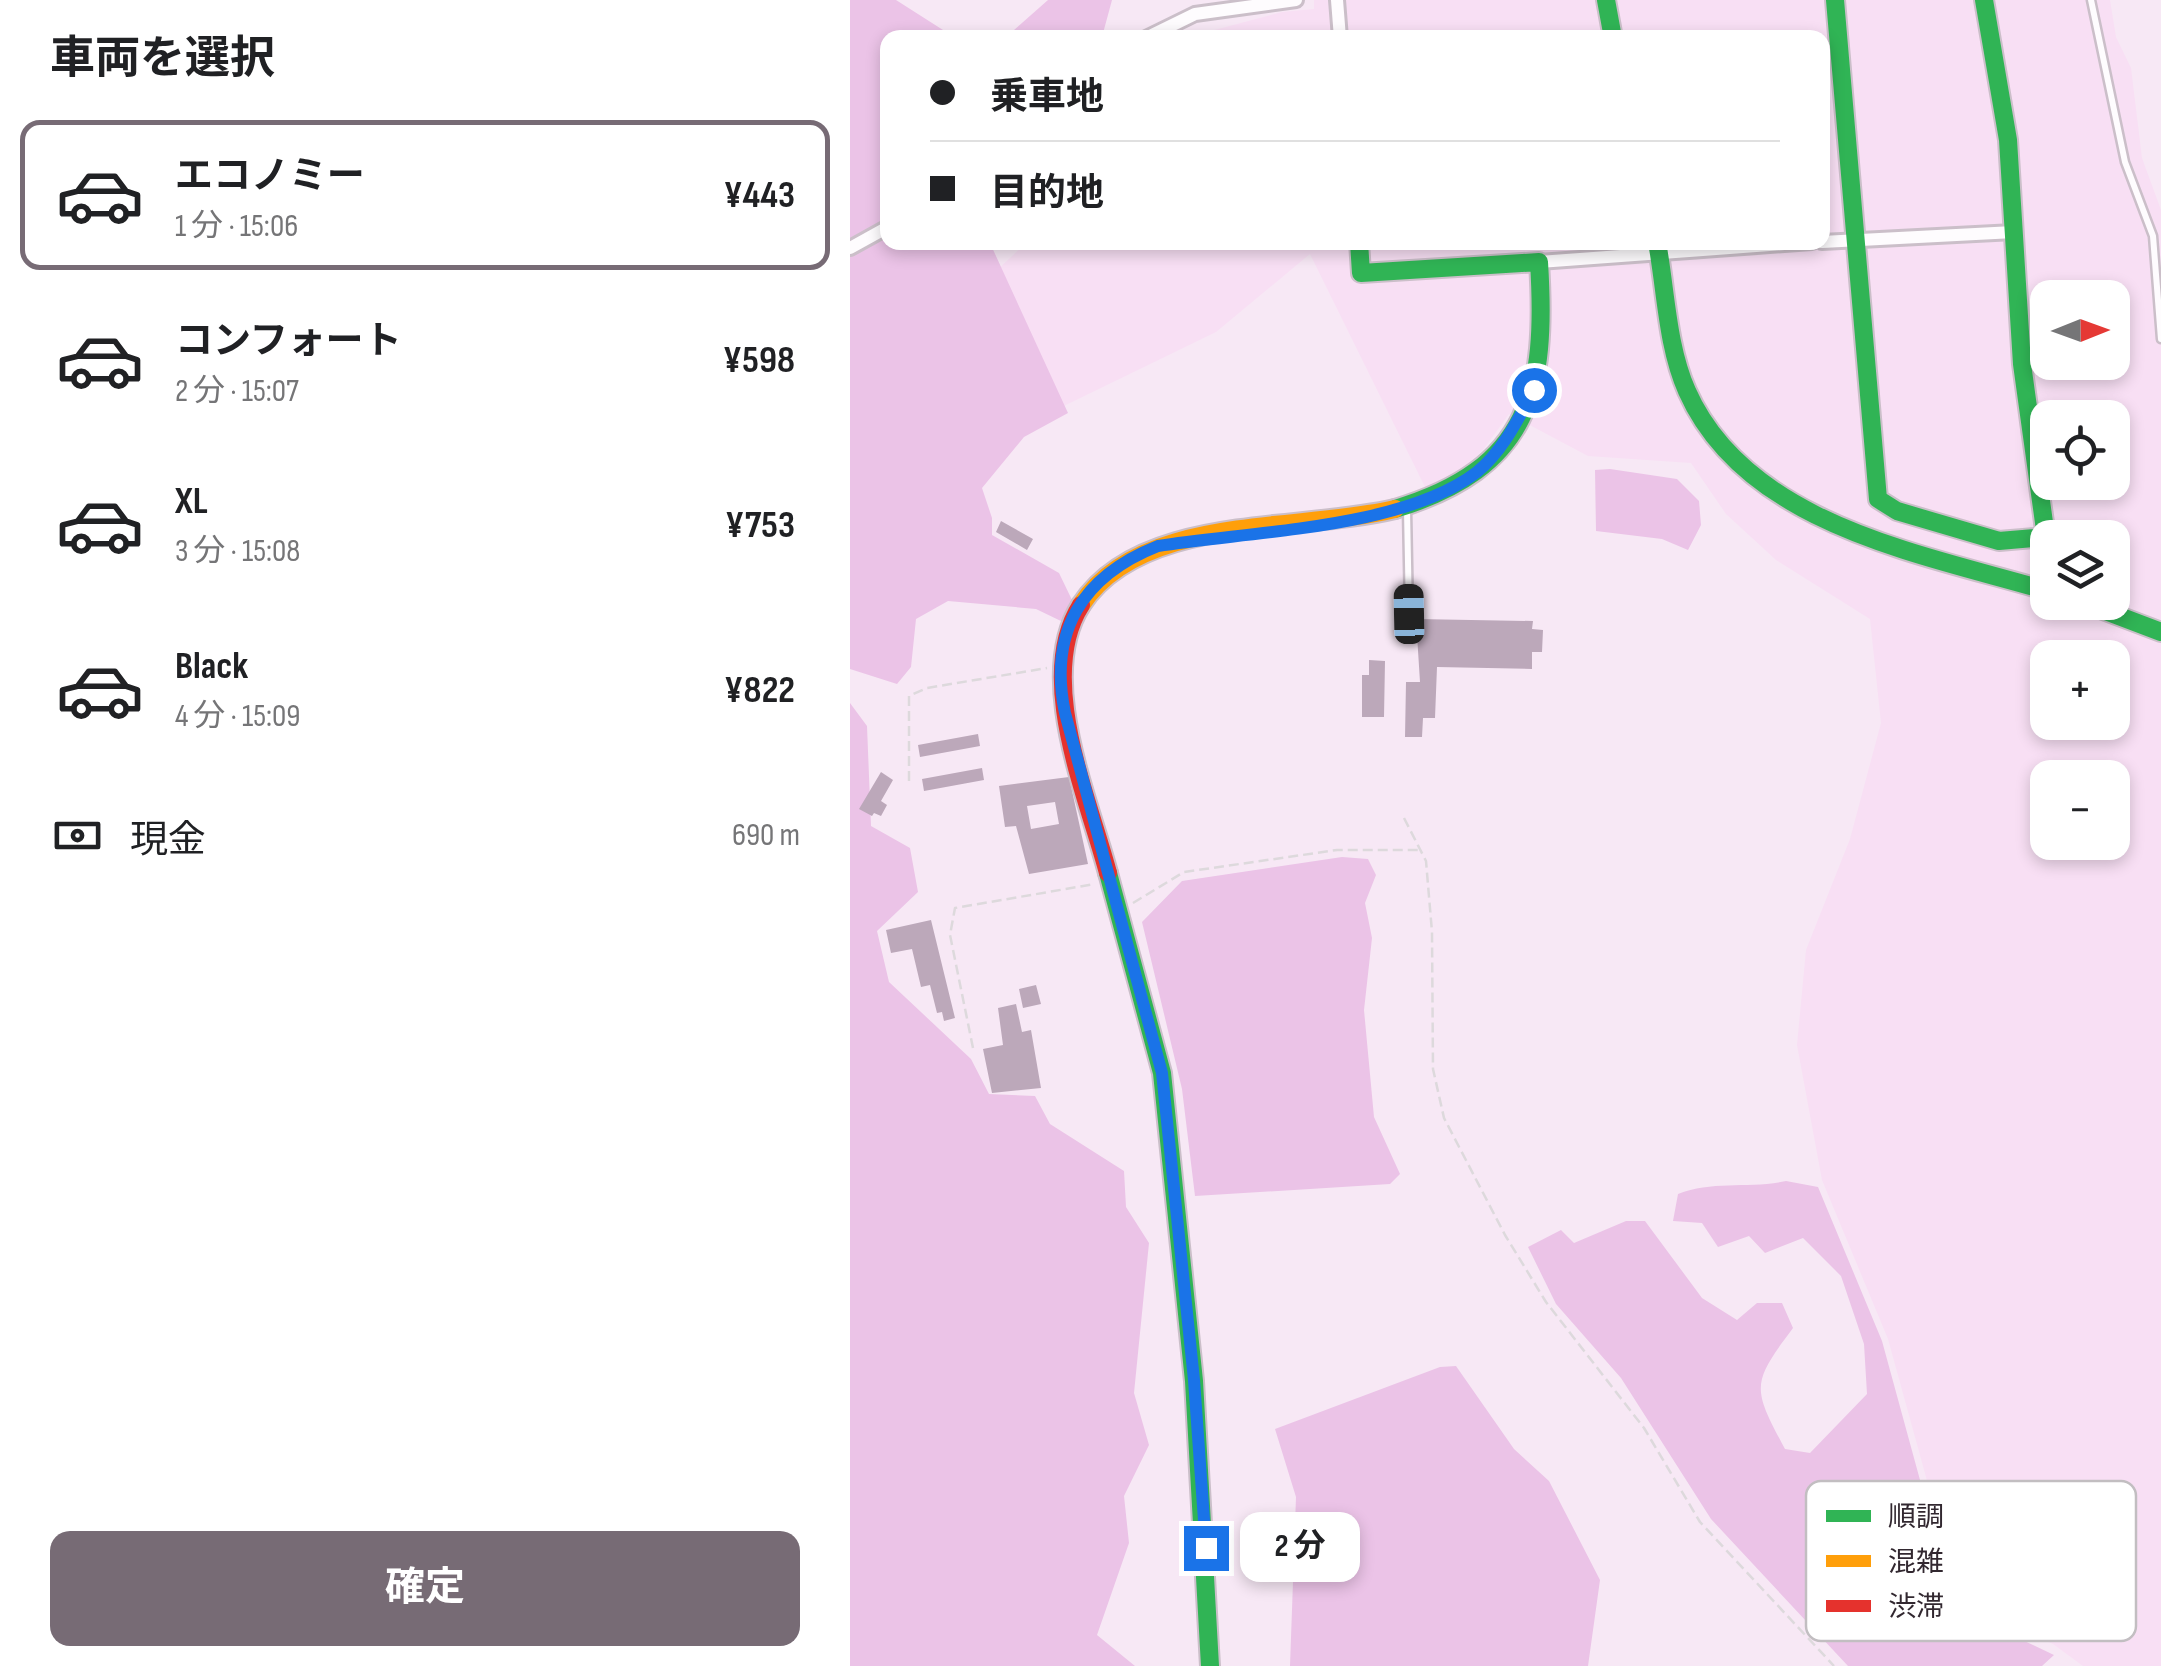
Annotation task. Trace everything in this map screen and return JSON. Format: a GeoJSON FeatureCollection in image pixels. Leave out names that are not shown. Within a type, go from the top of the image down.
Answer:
{"type":"FeatureCollection","features":[{"type":"Feature","properties":{"kind":"street"},"geometry":{"type":"LineString","coordinates":[[1162,30],[1195,14],[1296,0]]}},
{"type":"Feature","properties":{"kind":"street"},"geometry":{"type":"LineString","coordinates":[[1337,0],[1339,30]]}},
{"type":"Feature","properties":{"kind":"street"},"geometry":{"type":"LineString","coordinates":[[1606,0],[1612,30]]}},
{"type":"Feature","properties":{"kind":"street"},"geometry":{"type":"LineString","coordinates":[[1835,0],[1849,94],[1878,499],[1897,510],[1999,541],[2046,537],[2022,364],[2008,140],[1984,0]]}},
{"type":"Feature","properties":{"kind":"street"},"geometry":{"type":"LineString","coordinates":[[850,248],[880,231]]}},
{"type":"Feature","properties":{"kind":"street"},"geometry":{"type":"LineString","coordinates":[[1830,242],[2014,232]]}},
{"type":"Feature","properties":{"kind":"street"},"geometry":{"type":"LineString","coordinates":[[1360,250],[1361,273],[1539,262],[1634,250]]}},
{"type":"Feature","properties":{"kind":"street"},"geometry":{"type":"LineString","coordinates":[[1659,250],[1686,391],[1727,451],[1770,490],[1824,520],[2030,586]]}},
{"type":"Feature","properties":{"kind":"street"},"geometry":{"type":"LineString","coordinates":[[1210,1666],[1194,1380],[1162,1073],[1065,713],[1058,666],[1063,639],[1093,587],[1132,557],[1158,546],[1407,506],[1443,492],[1480,469],[1505,440],[1534,390],[1543,333],[1539,262]]}},
{"type":"Feature","properties":{"kind":"street"},"geometry":{"type":"LineString","coordinates":[[2129,620],[2161,632]]}},
{"type":"Feature","properties":{"kind":"lane"},"geometry":{"type":"LineString","coordinates":[[2091,0],[2124,162],[2153,236],[2161,340]]}},
{"type":"Feature","properties":{"kind":"lane"},"geometry":{"type":"LineString","coordinates":[[1407,506],[1409,614]]}},
{"type":"Feature","properties":{"kind":"path"},"geometry":{"type":"LineString","coordinates":[[909,781],[909,696],[927,688],[1058,666]]}},
{"type":"Feature","properties":{"kind":"path"},"geometry":{"type":"LineString","coordinates":[[1404,818],[1426,861],[1432,932],[1432,1069],[1444,1118],[1505,1235],[1546,1302],[1644,1428],[1700,1522],[1806,1636]]}},
{"type":"Feature","properties":{"kind":"path"},"geometry":{"type":"LineString","coordinates":[[1120,913],[1184,872],[1337,850],[1419,850]]}},
{"type":"Feature","properties":{"kind":"path"},"geometry":{"type":"LineString","coordinates":[[973,1048],[950,935],[955,908],[1111,881]]}},
{"type":"Feature","properties":{"kind":"path"},"geometry":{"type":"LineString","coordinates":[[1811,1641],[1834,1666]]}},
{"type":"Feature","properties":{"kind":"shaded area"},"geometry":{"type":"Polygon","coordinates":[[[850,0],[896,0],[943,30],[880,30],[880,250],[993,250],[1068,413],[1024,437],[982,488],[992,518],[992,535],[1059,573],[1072,600],[1063,622],[1036,609],[948,601],[916,619],[911,667],[897,684],[850,669],[850,0]]]}},
{"type":"Feature","properties":{"kind":"shaded area"},"geometry":{"type":"Polygon","coordinates":[[[1048,0],[1112,0],[1104,30],[1014,30],[1048,0]]]}},
{"type":"Feature","properties":{"kind":"shaded area"},"geometry":{"type":"Polygon","coordinates":[[[1314,0],[2110,0],[2116,37],[2131,68],[2142,158],[2161,210],[2161,1666],[2083,1666],[2046,1641],[2136,1641],[2136,1481],[1927,1481],[1888,1339],[1822,1180],[1797,1045],[1806,950],[1850,839],[1881,723],[1870,619],[1776,560],[1726,514],[1691,463],[1588,456],[1509,414],[1483,450],[1454,476],[1426,489],[1310,254],[1216,332],[1035,420],[994,273],[1018,250],[1830,250],[1830,30],[1214,30],[1282,12],[1314,9],[1314,0]]]}},
{"type":"Feature","properties":{"kind":"shaded area"},"geometry":{"type":"Polygon","coordinates":[[[1595,470],[1677,479],[1699,501],[1701,525],[1688,550],[1662,539],[1596,531],[1595,470]]]}},
{"type":"Feature","properties":{"kind":"shaded area"},"geometry":{"type":"Polygon","coordinates":[[[850,703],[867,726],[871,826],[910,848],[918,892],[877,931],[889,982],[971,1059],[989,1094],[1035,1096],[1050,1124],[1124,1171],[1126,1207],[1149,1243],[1134,1393],[1149,1445],[1124,1496],[1129,1543],[1097,1635],[1135,1666],[850,1666],[850,703]]]}},
{"type":"Feature","properties":{"kind":"shaded area"},"geometry":{"type":"Polygon","coordinates":[[[1342,857],[1368,859],[1376,875],[1365,903],[1372,938],[1364,1010],[1374,1117],[1400,1174],[1390,1184],[1195,1196],[1182,1089],[1142,922],[1182,881],[1342,857]]]}},
{"type":"Feature","properties":{"kind":"shaded area"},"geometry":{"type":"Polygon","coordinates":[[[1786,1181],[1818,1187],[1882,1341],[1920,1481],[1806,1481],[1806,1621],[1711,1519],[1621,1378],[1556,1304],[1528,1247],[1561,1230],[1574,1243],[1626,1221],[1645,1221],[1702,1298],[1737,1320],[1757,1303],[1782,1303],[1793,1328],[1763,1375],[1762,1398],[1785,1449],[1810,1453],[1867,1394],[1864,1344],[1841,1276],[1803,1238],[1765,1253],[1749,1236],[1718,1247],[1702,1223],[1673,1221],[1678,1194],[1704,1187],[1786,1181]]]}},
{"type":"Feature","properties":{"kind":"shaded area"},"geometry":{"type":"Polygon","coordinates":[[[1456,1366],[1514,1449],[1549,1481],[1600,1580],[1588,1666],[1290,1666],[1296,1497],[1275,1429],[1440,1367],[1456,1366]]]}},
{"type":"Feature","properties":{"kind":"shaded area"},"geometry":{"type":"Polygon","coordinates":[[[1825,1641],[2025,1641],[2054,1655],[2042,1666],[1848,1666],[1825,1641]]]}},
{"type":"Feature","properties":{"kind":"building"},"geometry":{"type":"Polygon","coordinates":[[[1001,521],[1033,539],[1027,550],[996,532],[1001,521]]]}},
{"type":"Feature","properties":{"kind":"building"},"geometry":{"type":"Polygon","coordinates":[[[1416,619],[1533,621],[1532,629],[1543,630],[1542,652],[1532,652],[1532,669],[1437,667],[1435,718],[1423,718],[1422,737],[1405,737],[1406,682],[1420,682],[1416,619]]]}},
{"type":"Feature","properties":{"kind":"building"},"geometry":{"type":"Polygon","coordinates":[[[1369,660],[1385,661],[1384,717],[1362,717],[1362,675],[1369,675],[1369,660]]]}},
{"type":"Feature","properties":{"kind":"building"},"geometry":{"type":"Polygon","coordinates":[[[978,734],[980,746],[920,757],[918,745],[978,734]]]}},
{"type":"Feature","properties":{"kind":"building"},"geometry":{"type":"Polygon","coordinates":[[[982,768],[984,780],[924,791],[922,779],[982,768]]]}},
{"type":"Feature","properties":{"kind":"building"},"geometry":{"type":"Polygon","coordinates":[[[881,772],[893,780],[881,801],[887,805],[881,816],[872,816],[859,809],[881,772]]]}},
{"type":"Feature","properties":{"kind":"building"},"geometry":{"type":"Polygon","coordinates":[[[1069,777],[1088,864],[1029,874],[1016,826],[1005,827],[999,786],[1069,777]],[[1055,802],[1027,806],[1031,829],[1059,824],[1055,802]]]}},
{"type":"Feature","properties":{"kind":"building"},"geometry":{"type":"Polygon","coordinates":[[[931,920],[955,1018],[944,1021],[942,1012],[937,1013],[930,985],[921,987],[912,949],[891,953],[886,930],[931,920]]]}},
{"type":"Feature","properties":{"kind":"building"},"geometry":{"type":"Polygon","coordinates":[[[1036,985],[1041,1004],[1023,1008],[1019,989],[1036,985]]]}},
{"type":"Feature","properties":{"kind":"building"},"geometry":{"type":"Polygon","coordinates":[[[1016,1004],[1022,1032],[1031,1030],[1041,1088],[992,1093],[983,1049],[1003,1045],[998,1008],[1016,1004]]]}},
{"type":"Feature","properties":{"kind":"traffic: fast"},"geometry":{"type":"LineString","coordinates":[[1606,0],[1612,30]]}},
{"type":"Feature","properties":{"kind":"traffic: fast"},"geometry":{"type":"LineString","coordinates":[[1835,0],[1878,499],[1897,511],[1999,541],[2046,537],[2022,364],[2008,140],[1984,0]]}},
{"type":"Feature","properties":{"kind":"traffic: fast"},"geometry":{"type":"LineString","coordinates":[[1360,250],[1361,273],[1539,262],[1539,349],[1533,386],[1521,418],[1502,447],[1476,471],[1441,492],[1395,509]]}},
{"type":"Feature","properties":{"kind":"traffic: fast"},"geometry":{"type":"LineString","coordinates":[[1658,250],[1671,337],[1687,391],[1714,437],[1751,474],[1794,503],[1843,527],[1894,547],[2030,586]]}},
{"type":"Feature","properties":{"kind":"traffic: fast"},"geometry":{"type":"LineString","coordinates":[[2129,620],[2161,632]]}},
{"type":"Feature","properties":{"kind":"traffic: fast"},"geometry":{"type":"LineString","coordinates":[[1108,873],[1162,1073],[1194,1381],[1210,1666]]}},
{"type":"Feature","properties":{"kind":"traffic: slow"},"geometry":{"type":"LineString","coordinates":[[1081,605],[1107,576],[1141,555],[1181,541],[1395,509]]}},
{"type":"Feature","properties":{"kind":"traffic: jam"},"geometry":{"type":"LineString","coordinates":[[1081,605],[1068,634],[1063,667],[1064,701],[1079,774],[1108,873]]}},
{"type":"Feature","properties":{"kind":"route"},"geometry":{"type":"LineString","coordinates":[[1206,1548],[1194,1380],[1162,1073],[1065,713],[1058,666],[1063,639],[1093,587],[1132,557],[1158,546],[1391,510],[1428,499],[1458,484],[1480,469],[1505,440],[1534,390]]}}]}
